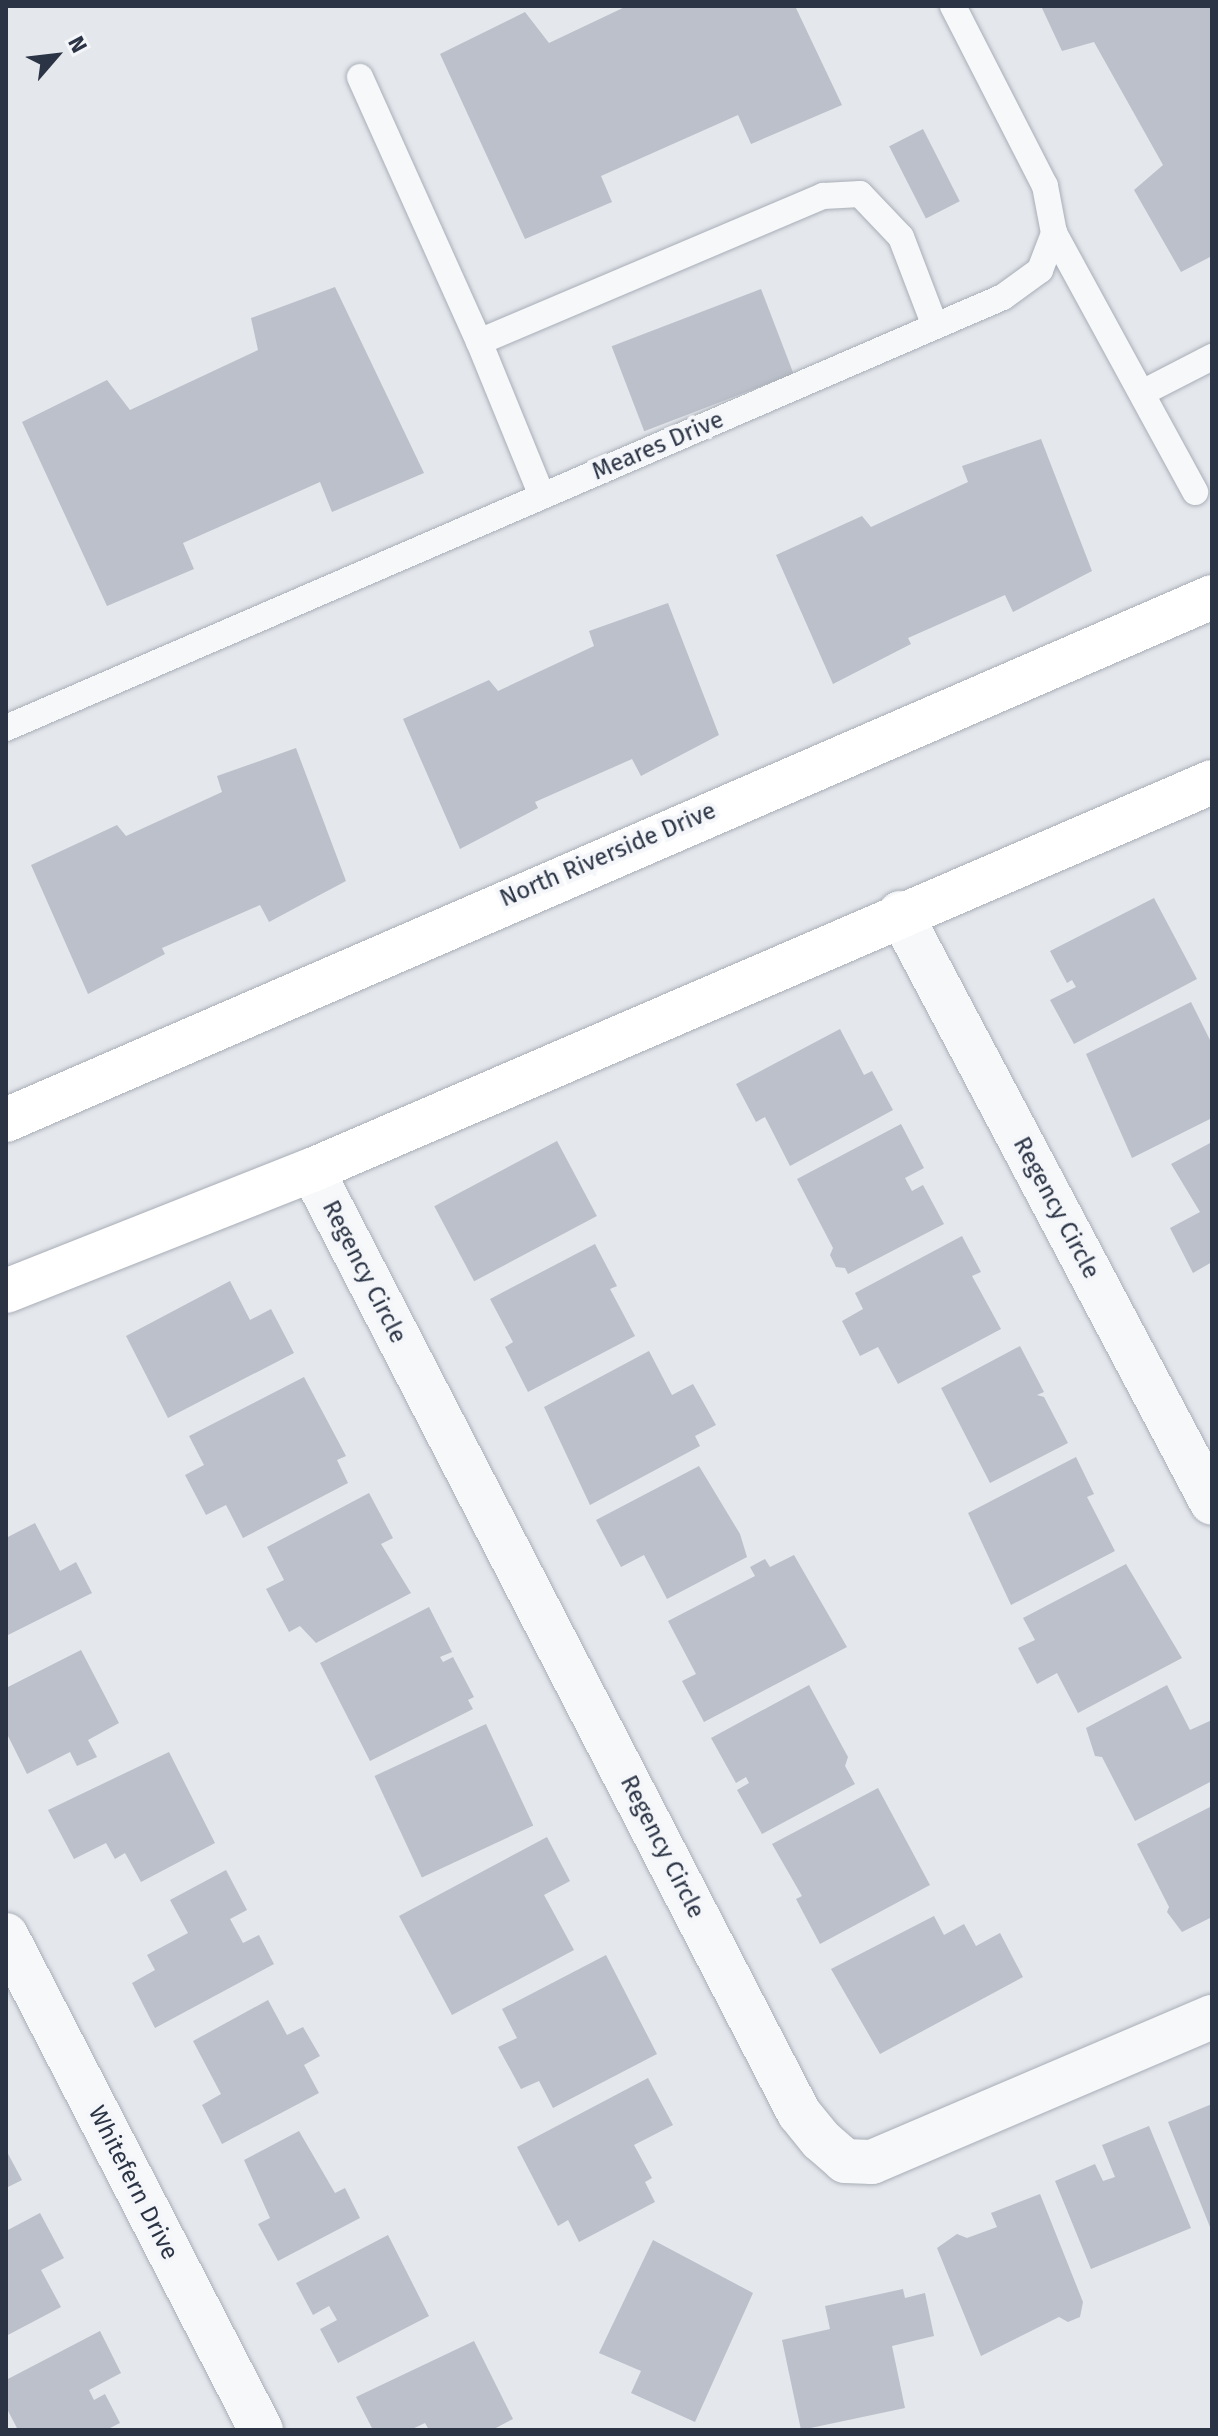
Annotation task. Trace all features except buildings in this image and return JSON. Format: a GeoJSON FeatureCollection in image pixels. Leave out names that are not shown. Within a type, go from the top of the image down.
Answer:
{"type":"FeatureCollection","features":[{"type":"Feature","properties":{"kind":"main road","name":"North Riverside Drive"},"geometry":{"type":"LineString","coordinates":[[6,1120],[1212,597]]}},
{"type":"Feature","properties":{"kind":"main road"},"geometry":{"type":"LineString","coordinates":[[6,1291],[312,1170],[900,913],[1212,782]]}},
{"type":"Feature","properties":{"kind":"street","name":"Regency Circle"},"geometry":{"type":"LineString","coordinates":[[900,913],[1212,1503]]}},
{"type":"Feature","properties":{"kind":"street","name":"Regency Circle"},"geometry":{"type":"LineString","coordinates":[[312,1170],[799,2113],[821,2140],[845,2161],[872,2162],[1212,2017]]}},
{"type":"Feature","properties":{"kind":"street","name":"Whitefern Drive"},"geometry":{"type":"LineString","coordinates":[[6,1935],[261,2430]]}},
{"type":"Feature","properties":{"kind":"lane"},"geometry":{"type":"LineString","coordinates":[[953,6],[1045,186],[1054,233],[1195,492]]}},
{"type":"Feature","properties":{"kind":"lane"},"geometry":{"type":"LineString","coordinates":[[360,77],[479,342],[542,496]]}},
{"type":"Feature","properties":{"kind":"lane"},"geometry":{"type":"LineString","coordinates":[[479,342],[823,196],[860,194],[901,237],[935,326]]}},
{"type":"Feature","properties":{"kind":"lane","name":"Meares Drive"},"geometry":{"type":"LineString","coordinates":[[6,728],[1003,297],[1040,270],[1054,233]]}},
{"type":"Feature","properties":{"kind":"lane"},"geometry":{"type":"LineString","coordinates":[[1142,393],[1212,357]]}}]}
